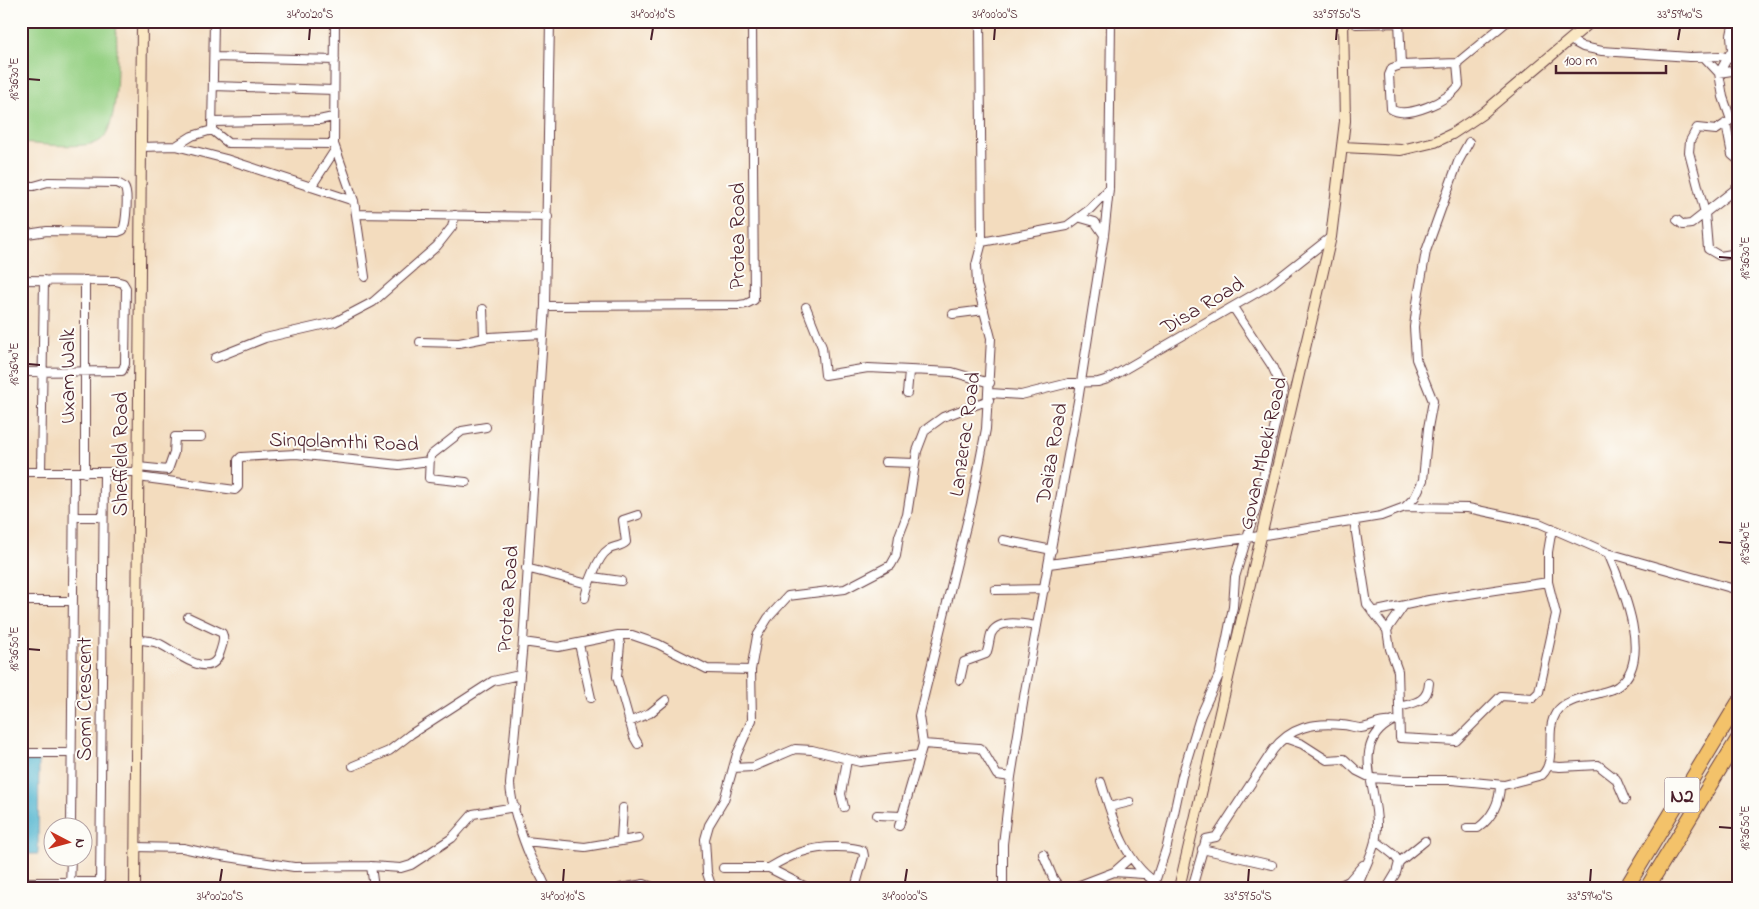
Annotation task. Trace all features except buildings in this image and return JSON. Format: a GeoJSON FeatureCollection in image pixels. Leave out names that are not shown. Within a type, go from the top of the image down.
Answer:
{"type":"FeatureCollection","features":[{"type":"Feature","properties":{"kind":"highway","name":"N2"},"geometry":{"type":"LineString","coordinates":[[1626,888],[1738,703]]}},
{"type":"Feature","properties":{"kind":"highway","name":"N2"},"geometry":{"type":"LineString","coordinates":[[1647,888],[1738,739]]}},
{"type":"Feature","properties":{"kind":"street","name":"Sheffield Road"},"geometry":{"type":"LineString","coordinates":[[135,888],[142,21]]}},
{"type":"Feature","properties":{"kind":"street"},"geometry":{"type":"LineString","coordinates":[[214,21],[212,126],[228,143],[335,147]]}},
{"type":"Feature","properties":{"kind":"street"},"geometry":{"type":"LineString","coordinates":[[335,21],[333,117],[335,147],[354,200],[365,276]]}},
{"type":"Feature","properties":{"kind":"street","name":"Protea Road"},"geometry":{"type":"LineString","coordinates":[[546,888],[525,841],[510,784],[523,642],[526,568],[545,306],[550,21]]}},
{"type":"Feature","properties":{"kind":"street","name":"Protea Road"},"geometry":{"type":"LineString","coordinates":[[545,306],[739,305],[754,300],[752,21]]}},
{"type":"Feature","properties":{"kind":"street","name":"Lanzerac Road"},"geometry":{"type":"LineString","coordinates":[[923,744],[919,720],[972,502],[985,440],[990,384],[991,338],[976,273],[982,242],[980,21]]}},
{"type":"Feature","properties":{"kind":"street","name":"Daiza Road"},"geometry":{"type":"LineString","coordinates":[[1003,888],[1003,844],[1011,777],[1082,381],[1110,189],[1111,21]]}},
{"type":"Feature","properties":{"kind":"street","name":"Govan Mbeki Road"},"geometry":{"type":"LineString","coordinates":[[1179,888],[1331,237],[1343,147],[1345,105],[1343,21]]}},
{"type":"Feature","properties":{"kind":"street"},"geometry":{"type":"LineString","coordinates":[[1457,63],[1460,82],[1456,89],[1433,105],[1398,113],[1390,107],[1389,75],[1392,68],[1401,65],[1457,63],[1508,21]]}},
{"type":"Feature","properties":{"kind":"street"},"geometry":{"type":"LineString","coordinates":[[1343,147],[1401,150],[1444,138],[1473,122],[1592,21]]}},
{"type":"Feature","properties":{"kind":"street"},"geometry":{"type":"LineString","coordinates":[[1719,73],[1732,50],[1731,35],[1734,21]]}},
{"type":"Feature","properties":{"kind":"street"},"geometry":{"type":"LineString","coordinates":[[1356,24],[1399,22],[1401,65]]}},
{"type":"Feature","properties":{"kind":"street"},"geometry":{"type":"LineString","coordinates":[[1570,40],[1583,47],[1602,51],[1728,57],[1738,61]]}},
{"type":"Feature","properties":{"kind":"street"},"geometry":{"type":"LineString","coordinates":[[214,57],[335,60]]}},
{"type":"Feature","properties":{"kind":"street"},"geometry":{"type":"LineString","coordinates":[[1704,57],[1719,73],[1723,97],[1731,120],[1716,130],[1697,128],[1690,141],[1691,160],[1705,213],[1710,252],[1720,256],[1738,252]]}},
{"type":"Feature","properties":{"kind":"street"},"geometry":{"type":"LineString","coordinates":[[1719,73],[1738,70]]}},
{"type":"Feature","properties":{"kind":"street"},"geometry":{"type":"LineString","coordinates":[[213,86],[334,90]]}},
{"type":"Feature","properties":{"kind":"street"},"geometry":{"type":"LineString","coordinates":[[176,146],[212,126],[319,120],[333,117]]}},
{"type":"Feature","properties":{"kind":"street"},"geometry":{"type":"LineString","coordinates":[[1726,123],[1732,155],[1738,160]]}},
{"type":"Feature","properties":{"kind":"street"},"geometry":{"type":"LineString","coordinates":[[1049,564],[1247,538],[1354,520],[1392,513],[1405,507],[1415,497],[1423,480],[1428,428],[1433,401],[1419,367],[1415,351],[1414,328],[1423,268],[1426,251],[1448,189],[1458,162],[1469,142]]}},
{"type":"Feature","properties":{"kind":"street"},"geometry":{"type":"LineString","coordinates":[[226,160],[228,143]]}},
{"type":"Feature","properties":{"kind":"street"},"geometry":{"type":"LineString","coordinates":[[141,147],[176,146],[354,200]]}},
{"type":"Feature","properties":{"kind":"street"},"geometry":{"type":"LineString","coordinates":[[311,187],[335,147]]}},
{"type":"Feature","properties":{"kind":"street"},"geometry":{"type":"LineString","coordinates":[[21,186],[34,186],[48,182],[116,183],[123,186],[126,190],[126,224],[123,230],[118,232],[47,231],[21,234]]}},
{"type":"Feature","properties":{"kind":"street"},"geometry":{"type":"LineString","coordinates":[[1677,220],[1683,225],[1688,225],[1738,187]]}},
{"type":"Feature","properties":{"kind":"street"},"geometry":{"type":"LineString","coordinates":[[982,242],[1056,229],[1081,218],[1110,189]]}},
{"type":"Feature","properties":{"kind":"street"},"geometry":{"type":"LineString","coordinates":[[357,214],[548,217]]}},
{"type":"Feature","properties":{"kind":"street"},"geometry":{"type":"LineString","coordinates":[[215,358],[259,340],[335,322],[374,302],[436,246],[452,227],[456,215]]}},
{"type":"Feature","properties":{"kind":"street"},"geometry":{"type":"LineString","coordinates":[[1081,218],[1094,222],[1104,235]]}},
{"type":"Feature","properties":{"kind":"street","name":"Disa Road"},"geometry":{"type":"LineString","coordinates":[[989,396],[1020,395],[1082,381],[1098,382],[1108,378],[1270,285],[1331,237]]}},
{"type":"Feature","properties":{"kind":"street"},"geometry":{"type":"LineString","coordinates":[[21,280],[123,282],[126,295],[126,364],[122,371],[21,372]]}},
{"type":"Feature","properties":{"kind":"street"},"geometry":{"type":"LineString","coordinates":[[41,472],[44,280]]}},
{"type":"Feature","properties":{"kind":"street","name":"Uxam Walk"},"geometry":{"type":"LineString","coordinates":[[84,472],[85,280]]}},
{"type":"Feature","properties":{"kind":"street"},"geometry":{"type":"LineString","coordinates":[[806,307],[822,346],[825,374],[863,368],[909,372],[952,372],[990,384]]}},
{"type":"Feature","properties":{"kind":"street"},"geometry":{"type":"LineString","coordinates":[[1100,782],[1109,807],[1132,857],[1143,874],[1154,884],[1167,846],[1182,776],[1200,717],[1220,673],[1233,607],[1235,577],[1256,508],[1284,388],[1233,307]]}},
{"type":"Feature","properties":{"kind":"street"},"geometry":{"type":"LineString","coordinates":[[483,309],[484,338]]}},
{"type":"Feature","properties":{"kind":"street"},"geometry":{"type":"LineString","coordinates":[[953,314],[984,310]]}},
{"type":"Feature","properties":{"kind":"street"},"geometry":{"type":"LineString","coordinates":[[420,342],[459,343],[484,338],[543,334]]}},
{"type":"Feature","properties":{"kind":"street"},"geometry":{"type":"LineString","coordinates":[[907,393],[909,372]]}},
{"type":"Feature","properties":{"kind":"street"},"geometry":{"type":"LineString","coordinates":[[712,888],[707,873],[705,839],[709,825],[724,800],[733,768],[753,717],[751,670],[758,632],[785,598],[845,589],[892,563],[907,514],[915,462],[922,435],[930,426],[943,417],[989,396]]}},
{"type":"Feature","properties":{"kind":"street","name":"Sinqolamthi Road"},"geometry":{"type":"LineString","coordinates":[[466,482],[429,478],[430,456],[462,431],[486,427]]}},
{"type":"Feature","properties":{"kind":"street"},"geometry":{"type":"LineString","coordinates":[[138,472],[168,470],[174,453],[175,437],[201,437]]}},
{"type":"Feature","properties":{"kind":"street","name":"Sinqolamthi Road"},"geometry":{"type":"LineString","coordinates":[[21,472],[138,472],[235,490],[238,487],[238,460],[242,457],[296,454],[399,465],[429,461]]}},
{"type":"Feature","properties":{"kind":"street"},"geometry":{"type":"LineString","coordinates":[[885,462],[915,462]]}},
{"type":"Feature","properties":{"kind":"street"},"geometry":{"type":"LineString","coordinates":[[71,816],[74,473]]}},
{"type":"Feature","properties":{"kind":"street","name":"Somi Crescent"},"geometry":{"type":"LineString","coordinates":[[21,882],[100,885],[104,473]]}},
{"type":"Feature","properties":{"kind":"street"},"geometry":{"type":"LineString","coordinates":[[1405,507],[1468,508],[1539,523],[1608,553],[1731,588]]}},
{"type":"Feature","properties":{"kind":"street"},"geometry":{"type":"LineString","coordinates":[[586,598],[590,581],[602,555],[608,550],[626,542],[623,520],[638,515]]}},
{"type":"Feature","properties":{"kind":"street"},"geometry":{"type":"LineString","coordinates":[[74,517],[103,517]]}},
{"type":"Feature","properties":{"kind":"street"},"geometry":{"type":"LineString","coordinates":[[1354,520],[1367,604],[1387,630],[1390,649],[1398,671],[1400,738],[1452,742],[1467,732],[1501,696],[1536,697],[1540,692],[1556,614],[1548,582],[1548,552],[1552,528]]}},
{"type":"Feature","properties":{"kind":"street"},"geometry":{"type":"LineString","coordinates":[[1003,540],[1052,550]]}},
{"type":"Feature","properties":{"kind":"street"},"geometry":{"type":"LineString","coordinates":[[1285,738],[1302,744],[1327,760],[1342,758],[1357,771],[1371,778],[1452,780],[1500,785],[1539,777],[1549,766],[1551,732],[1556,713],[1567,703],[1618,686],[1628,674],[1635,647],[1634,630],[1608,553]]}},
{"type":"Feature","properties":{"kind":"street"},"geometry":{"type":"LineString","coordinates":[[526,568],[590,581],[621,581]]}},
{"type":"Feature","properties":{"kind":"street"},"geometry":{"type":"LineString","coordinates":[[1372,612],[1430,600],[1548,582]]}},
{"type":"Feature","properties":{"kind":"street"},"geometry":{"type":"LineString","coordinates":[[995,590],[1045,589]]}},
{"type":"Feature","properties":{"kind":"street"},"geometry":{"type":"LineString","coordinates":[[21,600],[73,602]]}},
{"type":"Feature","properties":{"kind":"street"},"geometry":{"type":"LineString","coordinates":[[1387,630],[1403,607]]}},
{"type":"Feature","properties":{"kind":"street"},"geometry":{"type":"LineString","coordinates":[[137,640],[159,643],[196,664],[206,666],[214,662],[219,656],[224,637],[222,633],[188,617]]}},
{"type":"Feature","properties":{"kind":"street"},"geometry":{"type":"LineString","coordinates":[[960,680],[964,662],[986,654],[991,635],[996,628],[1009,624],[1037,626]]}},
{"type":"Feature","properties":{"kind":"street"},"geometry":{"type":"LineString","coordinates":[[523,642],[558,647],[618,635],[632,635],[645,639],[707,669],[751,670]]}},
{"type":"Feature","properties":{"kind":"street"},"geometry":{"type":"LineString","coordinates":[[618,635],[620,644],[616,677],[629,722],[638,744]]}},
{"type":"Feature","properties":{"kind":"street"},"geometry":{"type":"LineString","coordinates":[[579,644],[591,698]]}},
{"type":"Feature","properties":{"kind":"street"},"geometry":{"type":"LineString","coordinates":[[353,766],[390,751],[411,734],[493,681],[519,675]]}},
{"type":"Feature","properties":{"kind":"street"},"geometry":{"type":"LineString","coordinates":[[1399,707],[1423,699],[1428,692],[1429,683]]}},
{"type":"Feature","properties":{"kind":"street"},"geometry":{"type":"LineString","coordinates":[[629,722],[650,713],[666,700]]}},
{"type":"Feature","properties":{"kind":"street"},"geometry":{"type":"LineString","coordinates":[[1192,888],[1206,839],[1217,835],[1273,750],[1285,738],[1307,726],[1337,724],[1363,728],[1381,722],[1400,720]]}},
{"type":"Feature","properties":{"kind":"street"},"geometry":{"type":"LineString","coordinates":[[1358,888],[1375,840],[1377,825],[1369,746],[1378,732],[1391,722]]}},
{"type":"Feature","properties":{"kind":"street"},"geometry":{"type":"LineString","coordinates":[[899,826],[923,744],[978,748],[983,751],[996,775],[1011,777]]}},
{"type":"Feature","properties":{"kind":"street"},"geometry":{"type":"LineString","coordinates":[[733,768],[748,768],[791,751],[802,749],[847,760],[870,761],[919,755]]}},
{"type":"Feature","properties":{"kind":"street"},"geometry":{"type":"LineString","coordinates":[[21,753],[71,753]]}},
{"type":"Feature","properties":{"kind":"street"},"geometry":{"type":"LineString","coordinates":[[844,807],[841,794],[847,760]]}},
{"type":"Feature","properties":{"kind":"street"},"geometry":{"type":"LineString","coordinates":[[1549,766],[1598,764],[1616,779],[1625,800]]}},
{"type":"Feature","properties":{"kind":"street"},"geometry":{"type":"LineString","coordinates":[[1467,828],[1478,828],[1487,819],[1498,802],[1500,785]]}},
{"type":"Feature","properties":{"kind":"street"},"geometry":{"type":"LineString","coordinates":[[1109,807],[1130,802]]}},
{"type":"Feature","properties":{"kind":"street"},"geometry":{"type":"LineString","coordinates":[[135,847],[183,848],[215,855],[294,867],[407,867],[452,838],[473,814],[515,807]]}},
{"type":"Feature","properties":{"kind":"street"},"geometry":{"type":"LineString","coordinates":[[621,839],[623,808]]}},
{"type":"Feature","properties":{"kind":"street"},"geometry":{"type":"LineString","coordinates":[[877,815],[902,816]]}},
{"type":"Feature","properties":{"kind":"street"},"geometry":{"type":"LineString","coordinates":[[525,841],[585,848],[621,839],[639,838]]}},
{"type":"Feature","properties":{"kind":"street"},"geometry":{"type":"LineString","coordinates":[[1375,840],[1394,855],[1399,862]]}},
{"type":"Feature","properties":{"kind":"street"},"geometry":{"type":"LineString","coordinates":[[1388,888],[1396,873],[1399,862],[1425,841]]}},
{"type":"Feature","properties":{"kind":"street"},"geometry":{"type":"LineString","coordinates":[[723,868],[769,868],[790,855],[805,849],[826,847],[860,849],[863,851],[864,856],[855,888]]}},
{"type":"Feature","properties":{"kind":"street"},"geometry":{"type":"LineString","coordinates":[[1202,849],[1272,865]]}},
{"type":"Feature","properties":{"kind":"street"},"geometry":{"type":"LineString","coordinates":[[1043,854],[1053,878],[1060,888]]}},
{"type":"Feature","properties":{"kind":"street"},"geometry":{"type":"LineString","coordinates":[[1072,888],[1114,872],[1132,857]]}},
{"type":"Feature","properties":{"kind":"street"},"geometry":{"type":"LineString","coordinates":[[1334,888],[1349,881],[1368,859]]}},
{"type":"Feature","properties":{"kind":"street"},"geometry":{"type":"LineString","coordinates":[[70,866],[70,885]]}},
{"type":"Feature","properties":{"kind":"street"},"geometry":{"type":"LineString","coordinates":[[371,866],[374,888]]}},
{"type":"Feature","properties":{"kind":"street"},"geometry":{"type":"LineString","coordinates":[[769,868],[793,884],[808,888]]}},
{"type":"Feature","properties":{"kind":"street"},"geometry":{"type":"LineString","coordinates":[[1114,872],[1143,874]]}},
{"type":"Feature","properties":{"kind":"street"},"geometry":{"type":"LineString","coordinates":[[620,888],[644,884],[656,888]]}},
{"type":"Feature","properties":{"kind":"green space"},"geometry":{"type":"Polygon","coordinates":[[[21,21],[116,21],[117,66],[115,102],[112,118],[101,140],[74,146],[21,143],[21,21]]]}},
{"type":"Feature","properties":{"kind":"water"},"geometry":{"type":"Polygon","coordinates":[[[21,756],[39,757],[38,854],[21,854],[21,756]]]}}]}
